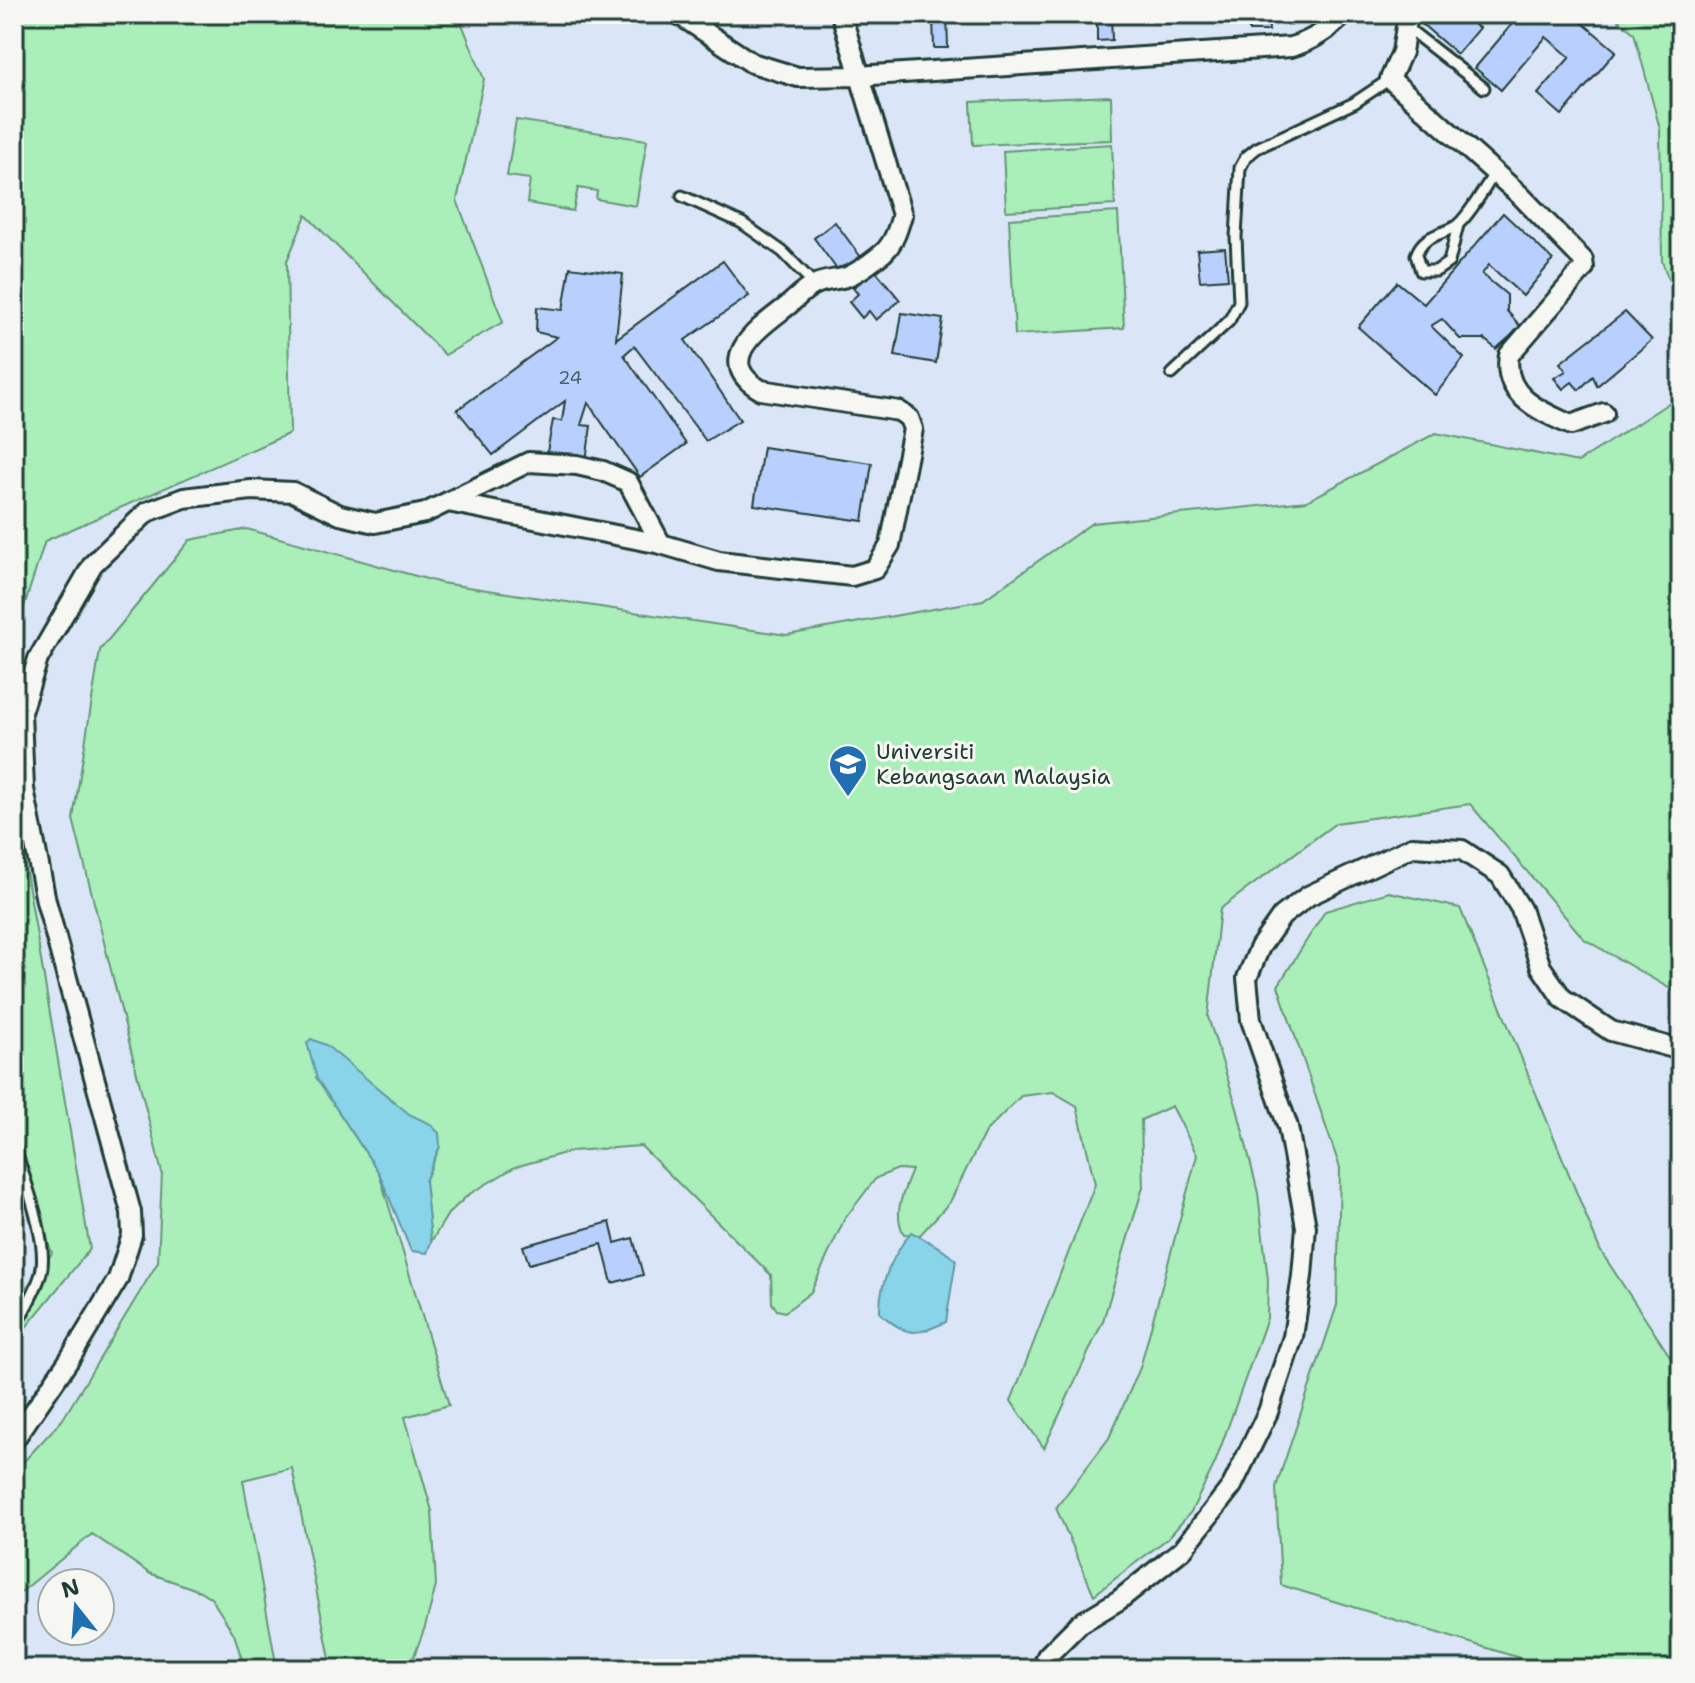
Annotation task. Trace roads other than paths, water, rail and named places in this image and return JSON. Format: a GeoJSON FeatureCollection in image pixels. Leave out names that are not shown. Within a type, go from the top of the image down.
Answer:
{"type":"FeatureCollection","features":[{"type":"Feature","properties":{"kind":"street"},"geometry":{"type":"LineString","coordinates":[[678,14],[752,63],[798,77],[858,76],[1291,47],[1315,38],[1344,14]]}},
{"type":"Feature","properties":{"kind":"street"},"geometry":{"type":"LineString","coordinates":[[448,502],[661,544],[719,561],[852,576],[875,569],[890,545],[913,429],[909,418],[899,411],[761,390],[750,383],[743,373],[739,358],[741,346],[814,284],[851,276],[885,251],[897,233],[902,215],[841,14]]}},
{"type":"Feature","properties":{"kind":"street"},"geometry":{"type":"LineString","coordinates":[[1407,20],[1402,52],[1390,79],[1579,253],[1584,268],[1509,355],[1509,379],[1534,408],[1571,425],[1604,413]]}},
{"type":"Feature","properties":{"kind":"street"},"geometry":{"type":"LineString","coordinates":[[14,1440],[69,1360],[118,1279],[132,1235],[131,1212],[46,901],[24,789],[21,712],[38,659],[93,564],[147,512],[184,498],[251,490],[293,492],[340,515],[375,523],[425,513],[529,462],[577,465],[603,471],[628,482],[661,544]]}},
{"type":"Feature","properties":{"kind":"street"},"geometry":{"type":"LineString","coordinates":[[1042,1669],[1047,1656],[1079,1624],[1119,1600],[1183,1549],[1232,1486],[1268,1412],[1293,1337],[1306,1227],[1288,1127],[1251,1020],[1247,978],[1260,947],[1282,916],[1308,896],[1412,847],[1462,850],[1500,875],[1521,909],[1541,967],[1562,998],[1611,1031],[1681,1050]]}},
{"type":"Feature","properties":{"kind":"lane"},"geometry":{"type":"LineString","coordinates":[[1407,20],[1484,88]]}},
{"type":"Feature","properties":{"kind":"lane"},"geometry":{"type":"LineString","coordinates":[[1172,374],[1229,321],[1239,302],[1236,237],[1240,168],[1246,157],[1257,148],[1354,103],[1390,79]]}},
{"type":"Feature","properties":{"kind":"lane"},"geometry":{"type":"LineString","coordinates":[[1458,225],[1427,238],[1419,246],[1416,255],[1421,271],[1436,271],[1449,262],[1458,225],[1494,174]]}},
{"type":"Feature","properties":{"kind":"lane"},"geometry":{"type":"LineString","coordinates":[[682,196],[742,223],[783,252],[814,284]]}},
{"type":"Feature","properties":{"kind":"lane"},"geometry":{"type":"LineString","coordinates":[[14,1146],[42,1241],[43,1258],[41,1275],[14,1329]]}},
{"type":"Feature","properties":{"kind":"water"},"geometry":{"type":"Polygon","coordinates":[[[311,1039],[326,1045],[409,1114],[430,1124],[439,1133],[440,1146],[425,1181],[431,1242],[427,1253],[411,1251],[379,1173],[317,1079],[307,1043],[311,1039]]]}},
{"type":"Feature","properties":{"kind":"water"},"geometry":{"type":"Polygon","coordinates":[[[911,1232],[956,1260],[946,1322],[919,1332],[905,1330],[880,1313],[888,1270],[911,1232]]]}},
{"type":"Feature","properties":{"kind":"place","name":"Universiti Kebangsaan Malaysia"},"geometry":{"type":"Point","coordinates":[848,798]}}]}
